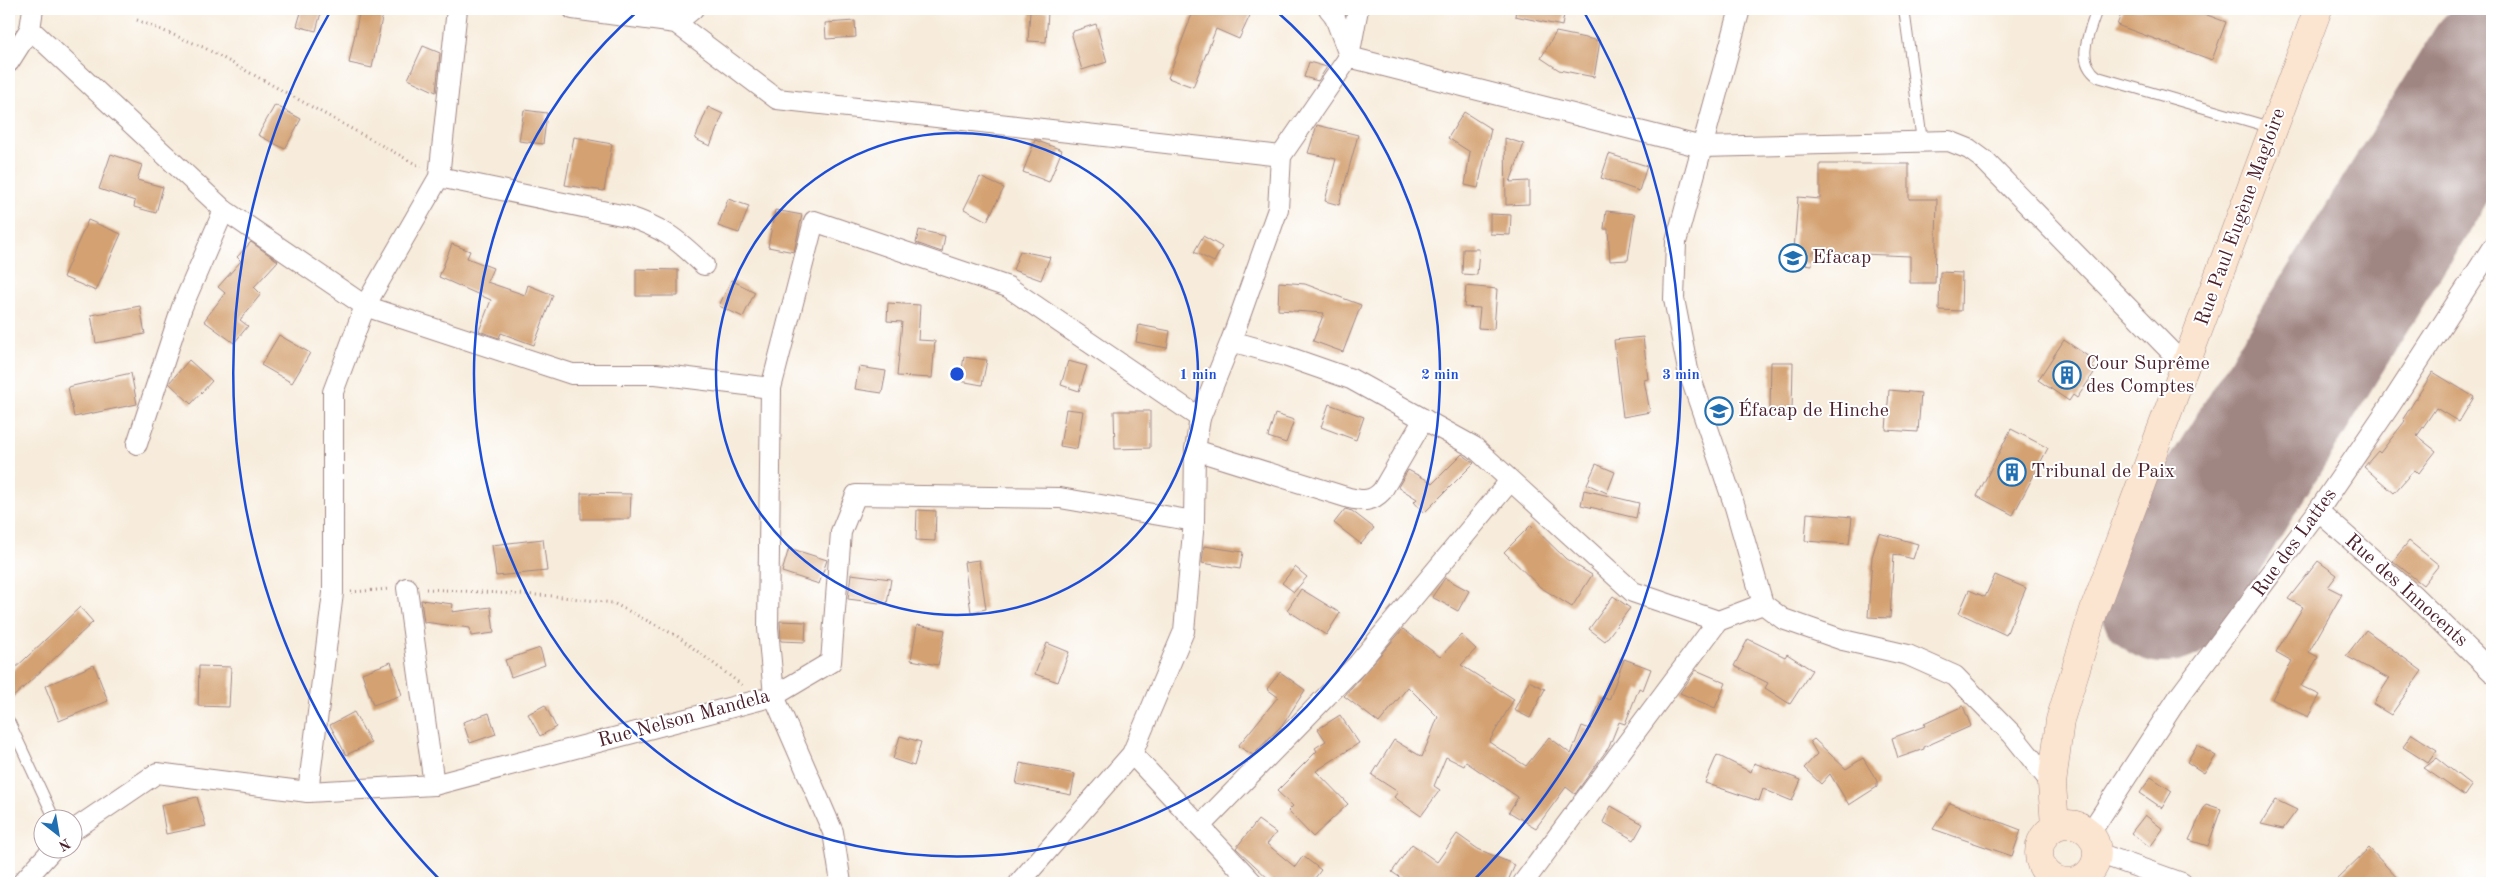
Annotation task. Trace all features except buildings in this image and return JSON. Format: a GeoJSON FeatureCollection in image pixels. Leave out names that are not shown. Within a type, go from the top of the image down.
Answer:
{"type":"FeatureCollection","features":[{"type":"Feature","properties":{"kind":"main road","name":"Rue Paul Eugène Magloire"},"geometry":{"type":"LineString","coordinates":[[2055,826],[2052,784],[2060,720],[2094,610],[2318,9]]}},
{"type":"Feature","properties":{"kind":"main road"},"geometry":{"type":"LineString","coordinates":[[2073,824],[2094,843],[2093,868],[2082,879],[2075,882],[2044,879],[2038,854],[2040,843],[2046,833],[2055,826],[2073,824]]}},
{"type":"Feature","properties":{"kind":"street"},"geometry":{"type":"LineString","coordinates":[[9,62],[30,29],[33,9]]}},
{"type":"Feature","properties":{"kind":"street"},"geometry":{"type":"LineString","coordinates":[[308,792],[333,593],[333,392],[365,306],[439,177],[457,9]]}},
{"type":"Feature","properties":{"kind":"street"},"geometry":{"type":"LineString","coordinates":[[573,9],[676,23],[777,99],[1281,156]]}},
{"type":"Feature","properties":{"kind":"street"},"geometry":{"type":"LineString","coordinates":[[676,23],[693,9]]}},
{"type":"Feature","properties":{"kind":"street"},"geometry":{"type":"LineString","coordinates":[[1019,883],[1132,754],[1184,631],[1194,521],[1195,450],[1200,418],[1231,341],[1278,209],[1281,156],[1349,57],[1358,9]]}},
{"type":"Feature","properties":{"kind":"street"},"geometry":{"type":"LineString","coordinates":[[1740,9],[1676,242],[1674,299],[1688,370],[1735,507],[1763,604],[1782,619],[1843,640],[1908,655],[1955,676],[2012,734],[2052,784]]}},
{"type":"Feature","properties":{"kind":"street"},"geometry":{"type":"LineString","coordinates":[[1332,12],[1349,57]]}},
{"type":"Feature","properties":{"kind":"street"},"geometry":{"type":"LineString","coordinates":[[30,29],[224,210],[365,306],[572,374],[656,374],[770,388]]}},
{"type":"Feature","properties":{"kind":"street"},"geometry":{"type":"LineString","coordinates":[[1349,57],[1702,147],[1949,141],[1969,149],[1984,160],[2185,366]]}},
{"type":"Feature","properties":{"kind":"street"},"geometry":{"type":"LineString","coordinates":[[439,177],[626,216],[656,226],[681,243],[704,265]]}},
{"type":"Feature","properties":{"kind":"street"},"geometry":{"type":"LineString","coordinates":[[137,444],[182,307],[224,210]]}},
{"type":"Feature","properties":{"kind":"street"},"geometry":{"type":"LineString","coordinates":[[841,883],[833,832],[767,698],[770,388],[814,221],[1008,287],[1200,418]]}},
{"type":"Feature","properties":{"kind":"street","name":"Rue des Lattes"},"geometry":{"type":"LineString","coordinates":[[2094,843],[2178,698],[2318,511],[2391,404],[2492,248]]}},
{"type":"Feature","properties":{"kind":"street"},"geometry":{"type":"LineString","coordinates":[[1231,341],[1285,356],[1351,379],[1474,447],[1633,592],[1718,621]]}},
{"type":"Feature","properties":{"kind":"street"},"geometry":{"type":"LineString","coordinates":[[1195,450],[1363,501],[1372,499],[1382,491],[1424,419]]}},
{"type":"Feature","properties":{"kind":"street"},"geometry":{"type":"LineString","coordinates":[[1200,826],[1358,664],[1510,481]]}},
{"type":"Feature","properties":{"kind":"street","name":"Rue Nelson Mandela"},"geometry":{"type":"LineString","coordinates":[[82,823],[157,773],[308,792],[434,785],[767,698],[831,662],[841,532],[856,495],[1060,498],[1194,521]]}},
{"type":"Feature","properties":{"kind":"street","name":"Rue des Innocents"},"geometry":{"type":"LineString","coordinates":[[2318,511],[2412,594],[2492,672]]}},
{"type":"Feature","properties":{"kind":"street"},"geometry":{"type":"LineString","coordinates":[[407,588],[434,785]]}},
{"type":"Feature","properties":{"kind":"street"},"geometry":{"type":"LineString","coordinates":[[1523,883],[1718,621],[1763,604]]}},
{"type":"Feature","properties":{"kind":"street"},"geometry":{"type":"LineString","coordinates":[[1132,754],[1253,883]]}},
{"type":"Feature","properties":{"kind":"street"},"geometry":{"type":"LineString","coordinates":[[2094,843],[2182,883]]}},
{"type":"Feature","properties":{"kind":"street"},"geometry":{"type":"LineString","coordinates":[[22,883],[43,860]]}},
{"type":"Feature","properties":{"kind":"lane"},"geometry":{"type":"LineString","coordinates":[[1904,9],[1922,141]]}},
{"type":"Feature","properties":{"kind":"lane"},"geometry":{"type":"LineString","coordinates":[[2097,9],[2084,51],[2088,68],[2098,77],[2274,128]]}},
{"type":"Feature","properties":{"kind":"lane"},"geometry":{"type":"LineString","coordinates":[[9,721],[50,810]]}},
{"type":"Feature","properties":{"kind":"path"},"geometry":{"type":"LineString","coordinates":[[137,20],[202,47],[439,177]]}},
{"type":"Feature","properties":{"kind":"path"},"geometry":{"type":"LineString","coordinates":[[333,593],[407,588],[554,596],[613,603],[677,636],[767,698]]}},
{"type":"Feature","properties":{"kind":"runway"},"geometry":{"type":"LineString","coordinates":[[2165,595],[2492,65]]}},
{"type":"Feature","properties":{"kind":"place","name":"Efacap"},"geometry":{"type":"Point","coordinates":[1793,258]}},
{"type":"Feature","properties":{"kind":"place","name":"Cour Suprême des Comptes"},"geometry":{"type":"Point","coordinates":[2067,375]}},
{"type":"Feature","properties":{"kind":"place","name":"Éfacap de Hinche"},"geometry":{"type":"Point","coordinates":[1719,411]}},
{"type":"Feature","properties":{"kind":"place","name":"Tribunal de Paix"},"geometry":{"type":"Point","coordinates":[2012,472]}}]}
